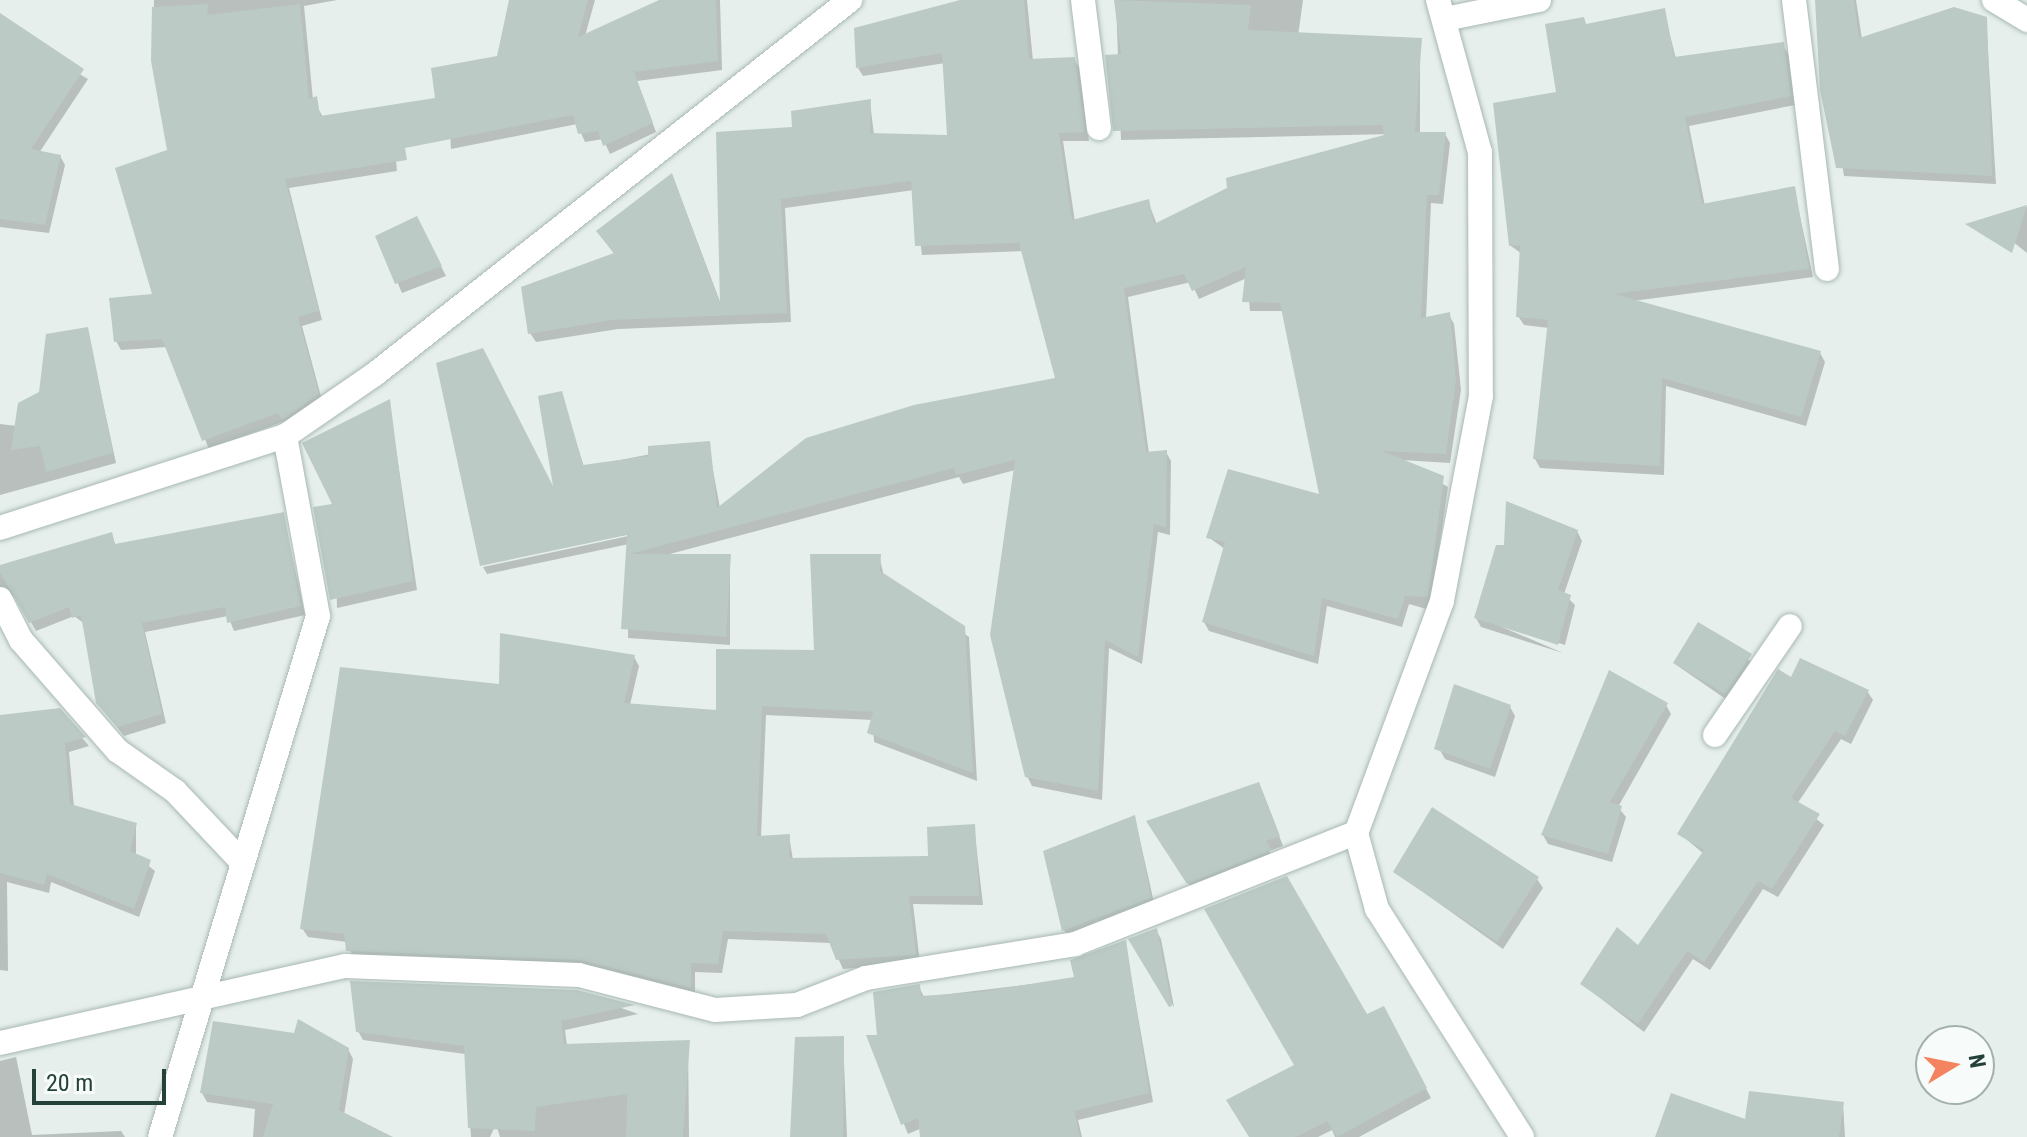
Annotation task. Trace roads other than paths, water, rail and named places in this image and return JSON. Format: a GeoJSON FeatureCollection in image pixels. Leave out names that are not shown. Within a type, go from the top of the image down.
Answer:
{"type":"FeatureCollection","features":[{"type":"Feature","properties":{"kind":"street"},"geometry":{"type":"LineString","coordinates":[[0,528],[285,436],[375,374],[850,0]]}},
{"type":"Feature","properties":{"kind":"street"},"geometry":{"type":"LineString","coordinates":[[1083,0],[1099,128]]}},
{"type":"Feature","properties":{"kind":"street"},"geometry":{"type":"LineString","coordinates":[[1522,1137],[1377,909],[1356,833],[1442,601],[1481,396],[1480,152],[1441,10],[1539,0]]}},
{"type":"Feature","properties":{"kind":"street"},"geometry":{"type":"LineString","coordinates":[[1794,0],[1827,269]]}},
{"type":"Feature","properties":{"kind":"street"},"geometry":{"type":"LineString","coordinates":[[1994,0],[2027,20]]}},
{"type":"Feature","properties":{"kind":"street"},"geometry":{"type":"LineString","coordinates":[[160,1137],[318,616],[285,436]]}},
{"type":"Feature","properties":{"kind":"street"},"geometry":{"type":"LineString","coordinates":[[0,599],[21,640],[118,751],[175,791],[243,863]]}},
{"type":"Feature","properties":{"kind":"street"},"geometry":{"type":"LineString","coordinates":[[1715,735],[1790,626]]}},
{"type":"Feature","properties":{"kind":"street"},"geometry":{"type":"LineString","coordinates":[[0,1043],[201,1002],[300,971],[436,966],[579,975],[715,1010],[797,1005],[866,978],[1075,944],[1356,833]]}}]}
